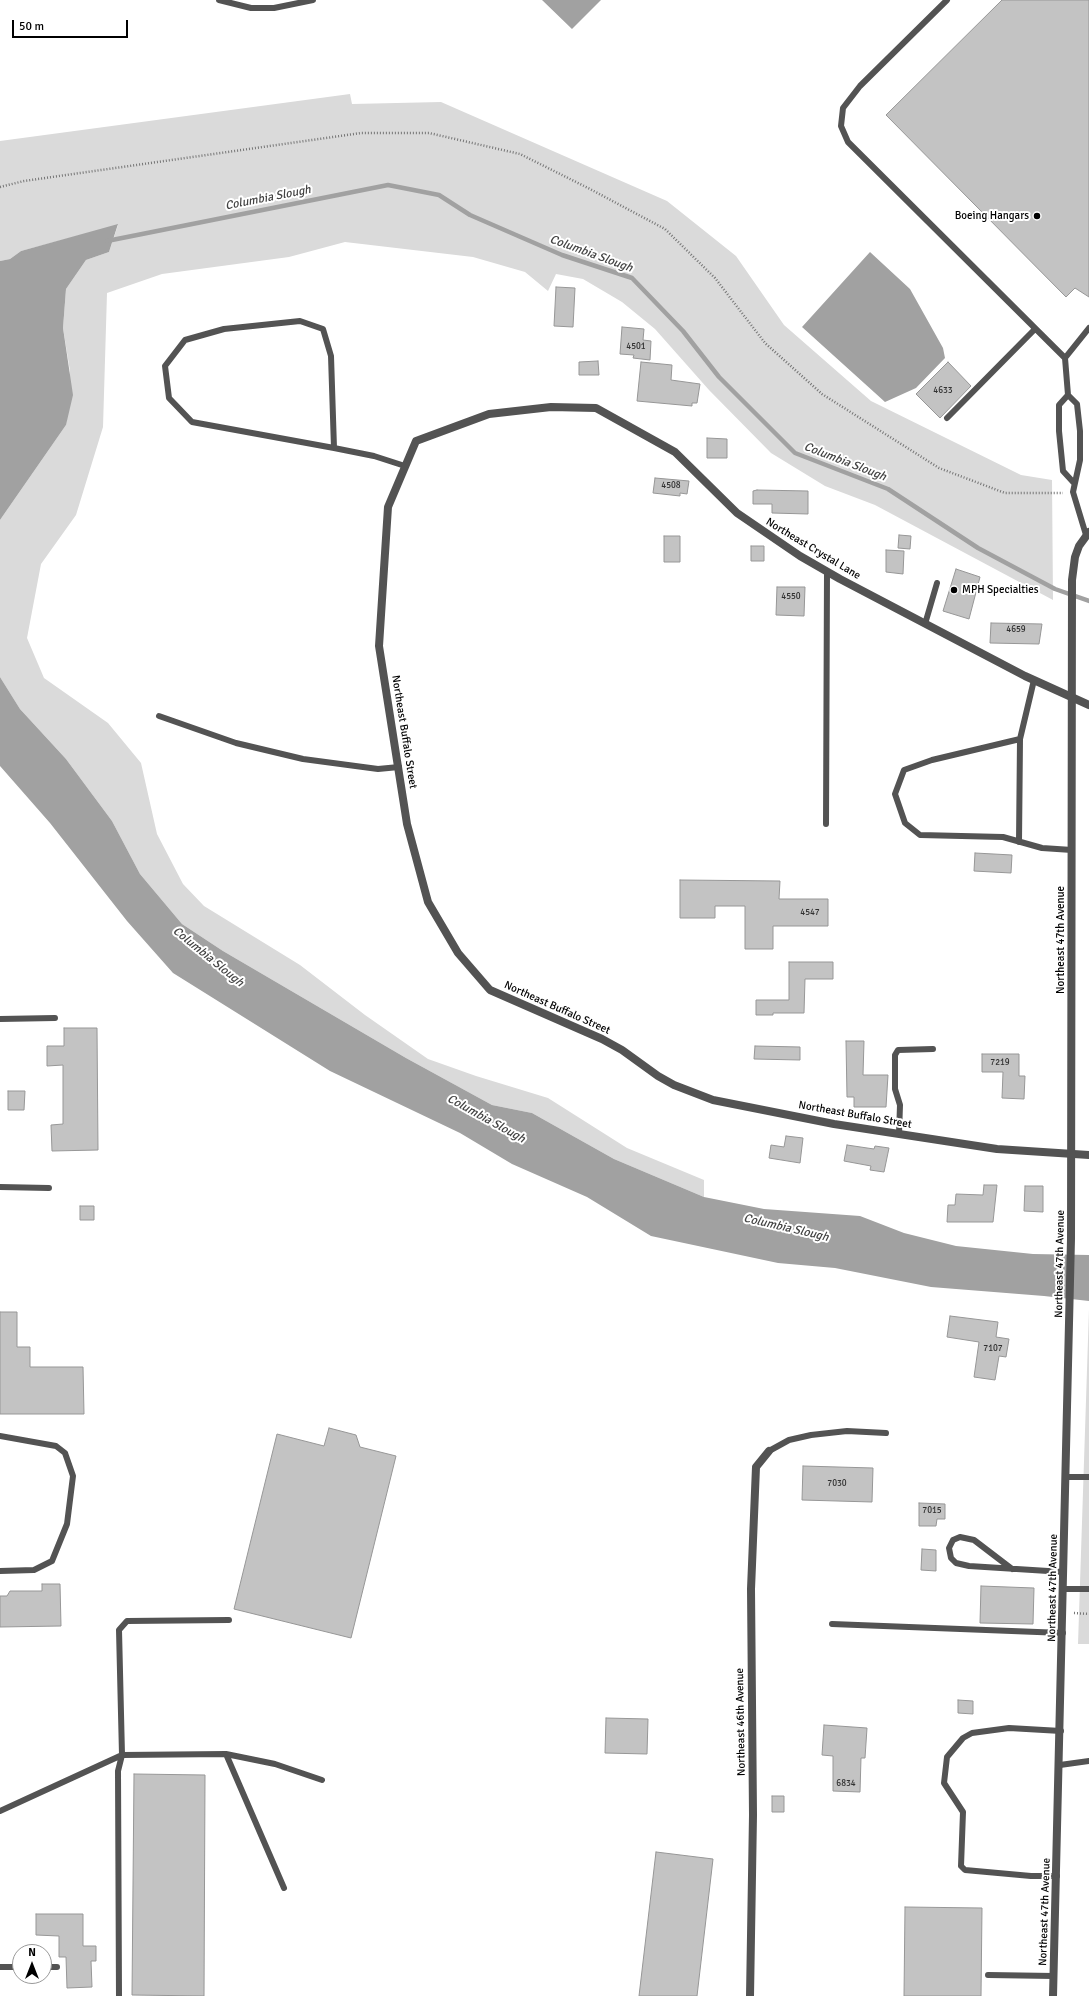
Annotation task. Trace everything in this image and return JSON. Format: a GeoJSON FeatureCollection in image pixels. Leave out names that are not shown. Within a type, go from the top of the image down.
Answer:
{"type":"FeatureCollection","features":[{"type":"Feature","properties":{"kind":"street","name":"Northeast Buffalo Street"},"geometry":{"type":"LineString","coordinates":[[540,408],[489,414],[416,441],[388,507],[379,646],[407,824],[428,902],[458,953],[490,990],[602,1039],[622,1050],[658,1076],[692,1093],[713,1100],[834,1124],[997,1149],[1089,1155]]}},
{"type":"Feature","properties":{"kind":"street","name":"Northeast Crystal Lane"},"geometry":{"type":"LineString","coordinates":[[540,408],[596,408],[674,452],[737,513],[787,548],[827,572],[925,624],[1034,680],[1089,705]]}},
{"type":"Feature","properties":{"kind":"street","name":"Northeast 47th Avenue"},"geometry":{"type":"LineString","coordinates":[[1053,1996],[1061,1731],[1070,1318],[1072,1155],[1072,580],[1075,557],[1079,546],[1087,534]]}},
{"type":"Feature","properties":{"kind":"street","name":"Northeast 46th Avenue"},"geometry":{"type":"LineString","coordinates":[[750,1996],[753,1815],[751,1589],[756,1467],[768,1451]]}},
{"type":"Feature","properties":{"kind":"lane"},"geometry":{"type":"LineString","coordinates":[[219,0],[251,8],[274,8],[313,0]]}},
{"type":"Feature","properties":{"kind":"lane"},"geometry":{"type":"LineString","coordinates":[[947,0],[860,86],[843,108],[841,126],[848,142],[1065,358],[1068,395],[1077,404],[1080,431],[1080,460],[1073,492],[1087,534]]}},
{"type":"Feature","properties":{"kind":"lane"},"geometry":{"type":"LineString","coordinates":[[334,448],[331,356],[323,329],[300,321],[224,329],[185,340],[165,366],[169,398],[192,422],[374,456],[405,466]]}},
{"type":"Feature","properties":{"kind":"lane"},"geometry":{"type":"LineString","coordinates":[[1065,358],[1089,328]]}},
{"type":"Feature","properties":{"kind":"lane"},"geometry":{"type":"LineString","coordinates":[[947,418],[1035,329]]}},
{"type":"Feature","properties":{"kind":"lane"},"geometry":{"type":"LineString","coordinates":[[1068,395],[1059,405],[1059,431],[1063,471],[1074,483]]}},
{"type":"Feature","properties":{"kind":"lane"},"geometry":{"type":"LineString","coordinates":[[826,824],[827,572]]}},
{"type":"Feature","properties":{"kind":"lane"},"geometry":{"type":"LineString","coordinates":[[925,624],[937,583]]}},
{"type":"Feature","properties":{"kind":"lane"},"geometry":{"type":"LineString","coordinates":[[1019,842],[1020,739],[1034,680]]}},
{"type":"Feature","properties":{"kind":"lane"},"geometry":{"type":"LineString","coordinates":[[159,716],[236,743],[303,759],[378,769],[399,767]]}},
{"type":"Feature","properties":{"kind":"lane"},"geometry":{"type":"LineString","coordinates":[[1020,739],[932,760],[904,770],[895,794],[905,823],[920,835],[1002,838],[1042,848],[1072,850]]}},
{"type":"Feature","properties":{"kind":"lane"},"geometry":{"type":"LineString","coordinates":[[0,1019],[55,1018]]}},
{"type":"Feature","properties":{"kind":"lane"},"geometry":{"type":"LineString","coordinates":[[899,1134],[900,1105],[895,1089],[895,1055],[898,1050],[933,1049]]}},
{"type":"Feature","properties":{"kind":"lane"},"geometry":{"type":"LineString","coordinates":[[0,1188],[49,1188]]}},
{"type":"Feature","properties":{"kind":"lane"},"geometry":{"type":"LineString","coordinates":[[768,1451],[789,1440],[810,1435],[848,1431],[886,1433]]}},
{"type":"Feature","properties":{"kind":"lane"},"geometry":{"type":"LineString","coordinates":[[0,1436],[56,1446],[65,1453],[73,1476],[67,1524],[52,1561],[34,1570],[0,1571]]}},
{"type":"Feature","properties":{"kind":"lane"},"geometry":{"type":"LineString","coordinates":[[1067,1477],[1089,1477]]}},
{"type":"Feature","properties":{"kind":"lane"},"geometry":{"type":"LineString","coordinates":[[1012,1568],[974,1540],[960,1536],[952,1540],[949,1548],[950,1558],[956,1563],[969,1566],[1064,1572]]}},
{"type":"Feature","properties":{"kind":"lane"},"geometry":{"type":"LineString","coordinates":[[1064,1589],[1089,1589]]}},
{"type":"Feature","properties":{"kind":"lane"},"geometry":{"type":"LineString","coordinates":[[119,1996],[118,1772],[122,1755],[120,1630],[127,1621],[229,1620]]}},
{"type":"Feature","properties":{"kind":"lane"},"geometry":{"type":"LineString","coordinates":[[832,1624],[1063,1633]]}},
{"type":"Feature","properties":{"kind":"lane"},"geometry":{"type":"LineString","coordinates":[[1057,1876],[1031,1876],[965,1870],[961,1866],[963,1812],[944,1783],[947,1757],[963,1738],[972,1732],[1009,1728],[1061,1731]]}},
{"type":"Feature","properties":{"kind":"lane"},"geometry":{"type":"LineString","coordinates":[[226,1754],[284,1888]]}},
{"type":"Feature","properties":{"kind":"lane"},"geometry":{"type":"LineString","coordinates":[[0,1810],[122,1755],[226,1754],[275,1764],[322,1780]]}},
{"type":"Feature","properties":{"kind":"lane"},"geometry":{"type":"LineString","coordinates":[[1060,1765],[1089,1761]]}},
{"type":"Feature","properties":{"kind":"lane"},"geometry":{"type":"LineString","coordinates":[[0,1967],[12,1967]]}},
{"type":"Feature","properties":{"kind":"lane"},"geometry":{"type":"LineString","coordinates":[[52,1967],[57,1967]]}},
{"type":"Feature","properties":{"kind":"lane"},"geometry":{"type":"LineString","coordinates":[[988,1975],[1054,1976]]}},
{"type":"Feature","properties":{"kind":"path"},"geometry":{"type":"LineString","coordinates":[[0,187],[24,181],[361,133],[429,134],[520,154],[665,229],[715,278],[766,343],[822,394],[939,468],[1005,493],[1073,492]]}},
{"type":"Feature","properties":{"kind":"path"},"geometry":{"type":"LineString","coordinates":[[1063,1613],[1089,1614]]}},
{"type":"Feature","properties":{"kind":"shaded area"},"geometry":{"type":"Polygon","coordinates":[[[350,94],[352,104],[441,102],[667,201],[736,256],[784,325],[871,401],[1021,475],[1052,480],[1053,600],[875,505],[825,486],[771,453],[709,390],[655,329],[622,302],[583,279],[556,274],[548,291],[525,272],[473,257],[345,242],[289,257],[162,274],[107,293],[103,427],[76,515],[41,564],[27,638],[44,678],[108,723],[141,763],[157,834],[183,884],[204,906],[300,965],[365,1015],[428,1059],[476,1076],[548,1098],[627,1148],[704,1180],[704,1197],[614,1159],[532,1113],[492,1105],[406,1058],[223,951],[182,924],[140,874],[112,821],[66,759],[20,709],[0,677],[0,520],[66,425],[70,371],[63,328],[66,289],[86,260],[109,252],[118,225],[21,251],[10,259],[0,261],[0,141],[350,94]]]}},
{"type":"Feature","properties":{"kind":"shaded area"},"geometry":{"type":"Polygon","coordinates":[[[1089,1309],[1089,1644],[1078,1644],[1089,1309]]]}},
{"type":"Feature","properties":{"kind":"water"},"geometry":{"type":"Polygon","coordinates":[[[542,0],[601,0],[572,29],[542,0]]]}},
{"type":"Feature","properties":{"kind":"water"},"geometry":{"type":"Polygon","coordinates":[[[118,224],[109,252],[86,260],[66,289],[63,328],[73,395],[66,425],[0,520],[0,261],[10,259],[21,251],[118,224]]]}},
{"type":"Feature","properties":{"kind":"water"},"geometry":{"type":"Polygon","coordinates":[[[870,252],[910,289],[943,348],[945,358],[916,388],[885,402],[802,327],[870,252]]]}},
{"type":"Feature","properties":{"kind":"water"},"geometry":{"type":"Polygon","coordinates":[[[0,677],[20,709],[66,759],[112,821],[140,874],[182,924],[223,951],[406,1058],[492,1105],[532,1113],[614,1159],[704,1197],[764,1209],[860,1216],[904,1233],[956,1246],[1033,1254],[1089,1255],[1089,1301],[931,1287],[835,1268],[778,1263],[651,1236],[587,1197],[512,1164],[460,1133],[330,1071],[173,973],[127,921],[50,823],[0,766],[0,677]]]}},
{"type":"Feature","properties":{"kind":"building","name":"Boeing Hangars"},"geometry":{"type":"Polygon","coordinates":[[[1002,0],[1089,0],[1089,297],[1075,288],[1066,297],[886,115],[1002,0]]]}},
{"type":"Feature","properties":{"kind":"building"},"geometry":{"type":"Polygon","coordinates":[[[556,287],[575,288],[573,327],[554,326],[556,287]]]}},
{"type":"Feature","properties":{"kind":"building"},"geometry":{"type":"Polygon","coordinates":[[[622,327],[644,329],[643,340],[651,341],[650,360],[633,358],[634,355],[620,354],[622,327]]]}},
{"type":"Feature","properties":{"kind":"building"},"geometry":{"type":"Polygon","coordinates":[[[598,361],[599,375],[579,375],[579,362],[598,361]]]}},
{"type":"Feature","properties":{"kind":"building"},"geometry":{"type":"Polygon","coordinates":[[[641,362],[672,365],[671,380],[700,384],[697,403],[692,403],[692,406],[637,401],[641,362]]]}},
{"type":"Feature","properties":{"kind":"building"},"geometry":{"type":"Polygon","coordinates":[[[948,362],[971,386],[940,418],[916,394],[948,362]]]}},
{"type":"Feature","properties":{"kind":"building"},"geometry":{"type":"Polygon","coordinates":[[[707,438],[727,439],[727,458],[707,458],[707,438]]]}},
{"type":"Feature","properties":{"kind":"building"},"geometry":{"type":"Polygon","coordinates":[[[655,478],[689,481],[687,494],[680,493],[680,496],[653,493],[655,478]]]}},
{"type":"Feature","properties":{"kind":"building"},"geometry":{"type":"Polygon","coordinates":[[[753,491],[808,491],[808,514],[772,513],[772,504],[753,504],[753,491]]]}},
{"type":"Feature","properties":{"kind":"building"},"geometry":{"type":"Polygon","coordinates":[[[899,535],[911,536],[910,549],[898,548],[899,535]]]}},
{"type":"Feature","properties":{"kind":"building"},"geometry":{"type":"Polygon","coordinates":[[[664,536],[680,536],[680,562],[664,562],[664,536]]]}},
{"type":"Feature","properties":{"kind":"building"},"geometry":{"type":"Polygon","coordinates":[[[751,546],[764,546],[764,561],[751,561],[751,546]]]}},
{"type":"Feature","properties":{"kind":"building"},"geometry":{"type":"Polygon","coordinates":[[[886,550],[904,551],[903,574],[886,572],[886,550]]]}},
{"type":"Feature","properties":{"kind":"building"},"geometry":{"type":"Polygon","coordinates":[[[956,569],[980,577],[969,619],[943,611],[956,569]]]}},
{"type":"Feature","properties":{"kind":"building"},"geometry":{"type":"Polygon","coordinates":[[[777,587],[805,587],[804,616],[776,615],[777,587]]]}},
{"type":"Feature","properties":{"kind":"building"},"geometry":{"type":"Polygon","coordinates":[[[991,623],[1042,624],[1039,644],[990,643],[991,623]]]}},
{"type":"Feature","properties":{"kind":"building"},"geometry":{"type":"Polygon","coordinates":[[[975,853],[1012,855],[1011,873],[974,871],[975,853]]]}},
{"type":"Feature","properties":{"kind":"building"},"geometry":{"type":"Polygon","coordinates":[[[680,880],[780,881],[779,899],[828,899],[828,926],[773,926],[773,949],[745,949],[745,906],[715,906],[715,918],[680,918],[680,880]]]}},
{"type":"Feature","properties":{"kind":"building"},"geometry":{"type":"Polygon","coordinates":[[[789,962],[833,962],[833,979],[805,979],[804,1013],[773,1013],[773,1015],[756,1015],[756,1000],[789,1000],[789,962]]]}},
{"type":"Feature","properties":{"kind":"building"},"geometry":{"type":"Polygon","coordinates":[[[64,1028],[97,1028],[98,1150],[52,1151],[51,1125],[63,1124],[63,1065],[47,1066],[47,1046],[64,1046],[64,1028]]]}},
{"type":"Feature","properties":{"kind":"building"},"geometry":{"type":"Polygon","coordinates":[[[846,1041],[864,1041],[863,1075],[888,1075],[886,1107],[854,1107],[854,1097],[847,1097],[846,1041]]]}},
{"type":"Feature","properties":{"kind":"building"},"geometry":{"type":"Polygon","coordinates":[[[755,1046],[800,1047],[800,1060],[754,1059],[755,1046]]]}},
{"type":"Feature","properties":{"kind":"building"},"geometry":{"type":"Polygon","coordinates":[[[982,1054],[1019,1054],[1019,1076],[1025,1076],[1024,1099],[1002,1098],[1003,1072],[982,1072],[982,1054]]]}},
{"type":"Feature","properties":{"kind":"building"},"geometry":{"type":"Polygon","coordinates":[[[8,1091],[25,1091],[24,1110],[8,1110],[8,1091]]]}},
{"type":"Feature","properties":{"kind":"building"},"geometry":{"type":"Polygon","coordinates":[[[786,1136],[803,1138],[800,1163],[769,1158],[771,1145],[784,1147],[786,1136]]]}},
{"type":"Feature","properties":{"kind":"building"},"geometry":{"type":"Polygon","coordinates":[[[847,1145],[874,1149],[875,1146],[889,1148],[884,1172],[870,1170],[871,1166],[844,1161],[847,1145]]]}},
{"type":"Feature","properties":{"kind":"building"},"geometry":{"type":"Polygon","coordinates":[[[984,1185],[997,1185],[993,1222],[947,1222],[948,1205],[955,1205],[956,1194],[983,1195],[984,1185]]]}},
{"type":"Feature","properties":{"kind":"building"},"geometry":{"type":"Polygon","coordinates":[[[1025,1186],[1043,1186],[1043,1212],[1024,1211],[1025,1186]]]}},
{"type":"Feature","properties":{"kind":"building"},"geometry":{"type":"Polygon","coordinates":[[[80,1206],[94,1206],[94,1220],[80,1220],[80,1206]]]}},
{"type":"Feature","properties":{"kind":"building"},"geometry":{"type":"Polygon","coordinates":[[[0,1312],[17,1312],[17,1347],[30,1347],[30,1367],[83,1367],[84,1414],[0,1414],[0,1312]]]}},
{"type":"Feature","properties":{"kind":"building"},"geometry":{"type":"Polygon","coordinates":[[[950,1316],[998,1322],[996,1337],[1009,1339],[1006,1357],[999,1356],[995,1380],[974,1377],[979,1342],[947,1337],[950,1316]]]}},
{"type":"Feature","properties":{"kind":"building"},"geometry":{"type":"Polygon","coordinates":[[[329,1428],[356,1435],[360,1447],[396,1456],[351,1638],[234,1609],[277,1434],[324,1446],[329,1428]]]}},
{"type":"Feature","properties":{"kind":"building"},"geometry":{"type":"Polygon","coordinates":[[[803,1466],[873,1468],[872,1502],[802,1500],[803,1466]]]}},
{"type":"Feature","properties":{"kind":"building"},"geometry":{"type":"Polygon","coordinates":[[[919,1503],[945,1504],[945,1519],[937,1519],[936,1526],[919,1526],[919,1503]]]}},
{"type":"Feature","properties":{"kind":"building"},"geometry":{"type":"Polygon","coordinates":[[[922,1549],[936,1550],[936,1571],[921,1570],[922,1549]]]}},
{"type":"Feature","properties":{"kind":"building"},"geometry":{"type":"Polygon","coordinates":[[[42,1584],[60,1584],[61,1626],[0,1627],[0,1596],[7,1596],[10,1591],[42,1591],[42,1584]]]}},
{"type":"Feature","properties":{"kind":"building"},"geometry":{"type":"Polygon","coordinates":[[[981,1586],[1034,1588],[1033,1624],[980,1623],[981,1586]]]}},
{"type":"Feature","properties":{"kind":"building"},"geometry":{"type":"Polygon","coordinates":[[[958,1700],[973,1701],[973,1714],[958,1713],[958,1700]]]}},
{"type":"Feature","properties":{"kind":"building"},"geometry":{"type":"Polygon","coordinates":[[[606,1718],[648,1719],[647,1754],[605,1753],[606,1718]]]}},
{"type":"Feature","properties":{"kind":"building"},"geometry":{"type":"Polygon","coordinates":[[[824,1725],[867,1728],[865,1758],[861,1758],[860,1792],[833,1791],[833,1756],[822,1755],[824,1725]]]}},
{"type":"Feature","properties":{"kind":"building"},"geometry":{"type":"Polygon","coordinates":[[[134,1774],[205,1775],[204,1996],[132,1995],[134,1774]]]}},
{"type":"Feature","properties":{"kind":"building"},"geometry":{"type":"Polygon","coordinates":[[[772,1796],[784,1796],[784,1812],[772,1812],[772,1796]]]}},
{"type":"Feature","properties":{"kind":"building"},"geometry":{"type":"Polygon","coordinates":[[[656,1852],[713,1859],[697,1996],[639,1996],[656,1852]]]}},
{"type":"Feature","properties":{"kind":"building"},"geometry":{"type":"Polygon","coordinates":[[[905,1907],[982,1908],[981,1996],[904,1996],[905,1907]]]}},
{"type":"Feature","properties":{"kind":"building"},"geometry":{"type":"Polygon","coordinates":[[[36,1914],[83,1914],[83,1946],[96,1946],[96,1961],[91,1961],[92,1987],[67,1988],[66,1957],[59,1957],[59,1936],[36,1935],[36,1914]]]}},
{"type":"Feature","properties":{"kind":"waterway","name":"Columbia Slough"},"geometry":{"type":"LineString","coordinates":[[107,241],[388,185],[439,195],[470,215],[562,255],[632,278],[683,331],[719,377],[795,453],[888,489],[978,548],[1055,589],[1089,601]]}},
{"type":"Feature","properties":{"kind":"place","name":"Boeing Hangars"},"geometry":{"type":"Point","coordinates":[1037,216]}},
{"type":"Feature","properties":{"kind":"place","name":"MPH Specialties"},"geometry":{"type":"Point","coordinates":[954,590]}}]}
